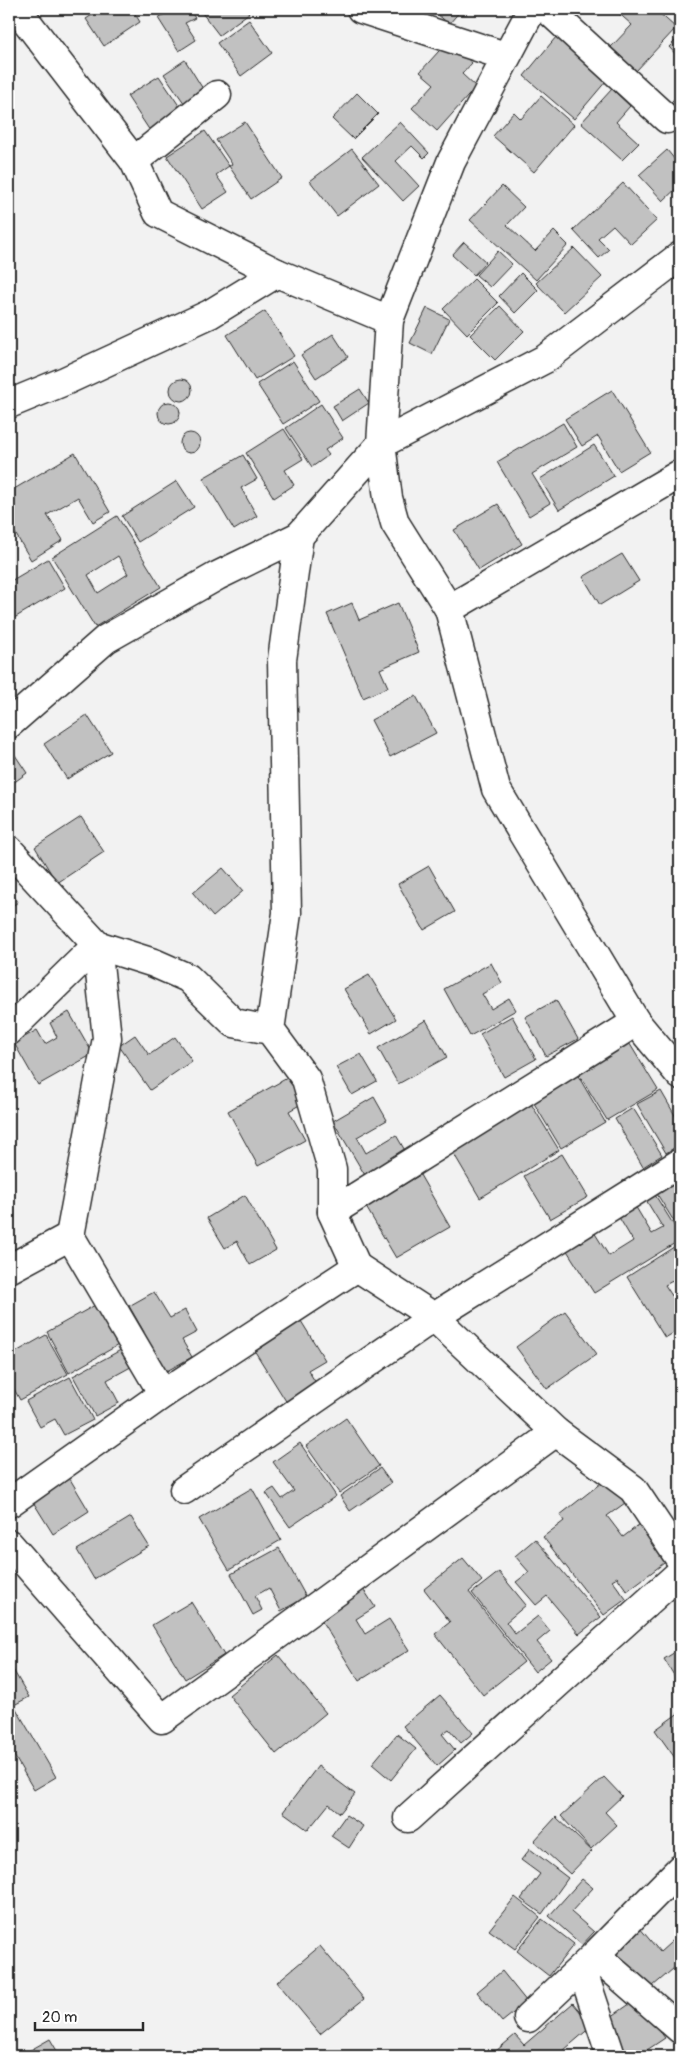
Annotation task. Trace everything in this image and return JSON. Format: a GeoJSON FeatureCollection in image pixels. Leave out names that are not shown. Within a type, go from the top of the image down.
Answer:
{"type":"FeatureCollection","features":[{"type":"Feature","properties":{"kind":"street"},"geometry":{"type":"LineString","coordinates":[[9,18],[17,9],[134,161],[158,213],[277,272],[389,320]]}},
{"type":"Feature","properties":{"kind":"street"},"geometry":{"type":"LineString","coordinates":[[361,9],[505,56]]}},
{"type":"Feature","properties":{"kind":"street"},"geometry":{"type":"LineString","coordinates":[[532,9],[505,56],[451,162],[389,320],[381,444],[388,498],[395,523],[449,609],[496,790],[636,1022],[679,1068]]}},
{"type":"Feature","properties":{"kind":"street"},"geometry":{"type":"LineString","coordinates":[[547,9],[667,119]]}},
{"type":"Feature","properties":{"kind":"street"},"geometry":{"type":"LineString","coordinates":[[134,161],[217,95]]}},
{"type":"Feature","properties":{"kind":"street"},"geometry":{"type":"LineString","coordinates":[[9,698],[106,639],[217,576],[299,536],[381,444],[545,359],[680,256]]}},
{"type":"Feature","properties":{"kind":"street"},"geometry":{"type":"LineString","coordinates":[[9,404],[65,381],[210,314],[277,272]]}},
{"type":"Feature","properties":{"kind":"street"},"geometry":{"type":"LineString","coordinates":[[449,609],[680,474]]}},
{"type":"Feature","properties":{"kind":"street"},"geometry":{"type":"LineString","coordinates":[[270,1030],[287,913],[282,660],[299,536]]}},
{"type":"Feature","properties":{"kind":"street"},"geometry":{"type":"LineString","coordinates":[[9,724],[82,658],[106,639]]}},
{"type":"Feature","properties":{"kind":"street"},"geometry":{"type":"LineString","coordinates":[[9,850],[97,945],[154,963],[188,978],[234,1022],[270,1030],[306,1079],[332,1169],[332,1212],[357,1267],[434,1317],[556,1432],[633,1489],[680,1558]]}},
{"type":"Feature","properties":{"kind":"street"},"geometry":{"type":"LineString","coordinates":[[9,1031],[97,945]]}},
{"type":"Feature","properties":{"kind":"street"},"geometry":{"type":"LineString","coordinates":[[97,945],[107,1038],[70,1236],[163,1394]]}},
{"type":"Feature","properties":{"kind":"street"},"geometry":{"type":"LineString","coordinates":[[332,1212],[636,1022]]}},
{"type":"Feature","properties":{"kind":"street"},"geometry":{"type":"LineString","coordinates":[[184,1490],[434,1317],[680,1163]]}},
{"type":"Feature","properties":{"kind":"street"},"geometry":{"type":"LineString","coordinates":[[9,1269],[70,1236]]}},
{"type":"Feature","properties":{"kind":"street"},"geometry":{"type":"LineString","coordinates":[[9,1503],[163,1394],[357,1267]]}},
{"type":"Feature","properties":{"kind":"street"},"geometry":{"type":"LineString","coordinates":[[9,1544],[162,1719],[556,1432]]}},
{"type":"Feature","properties":{"kind":"street"},"geometry":{"type":"LineString","coordinates":[[408,1818],[680,1573]]}},
{"type":"Feature","properties":{"kind":"street"},"geometry":{"type":"LineString","coordinates":[[528,2018],[588,1962],[680,1869]]}},
{"type":"Feature","properties":{"kind":"street"},"geometry":{"type":"LineString","coordinates":[[588,1962],[680,2029]]}},
{"type":"Feature","properties":{"kind":"street"},"geometry":{"type":"LineString","coordinates":[[588,1962],[611,2056]]}},
{"type":"Feature","properties":{"kind":"building"},"geometry":{"type":"Polygon","coordinates":[[[101,9],[132,9],[140,22],[104,46],[86,19],[101,9]]]}},
{"type":"Feature","properties":{"kind":"building"},"geometry":{"type":"Polygon","coordinates":[[[173,9],[189,9],[195,18],[185,23],[196,40],[179,51],[158,18],[173,9]]]}},
{"type":"Feature","properties":{"kind":"building"},"geometry":{"type":"Polygon","coordinates":[[[199,9],[246,9],[249,13],[219,35],[199,9]]]}},
{"type":"Feature","properties":{"kind":"building"},"geometry":{"type":"Polygon","coordinates":[[[431,9],[462,9],[449,24],[431,9]]]}},
{"type":"Feature","properties":{"kind":"building"},"geometry":{"type":"Polygon","coordinates":[[[614,9],[655,9],[676,28],[636,71],[611,47],[632,25],[614,9]]]}},
{"type":"Feature","properties":{"kind":"building"},"geometry":{"type":"Polygon","coordinates":[[[249,20],[272,53],[241,76],[217,43],[249,20]]]}},
{"type":"Feature","properties":{"kind":"building"},"geometry":{"type":"Polygon","coordinates":[[[680,36],[680,59],[669,47],[680,36]]]}},
{"type":"Feature","properties":{"kind":"building"},"geometry":{"type":"Polygon","coordinates":[[[556,37],[607,80],[574,119],[524,76],[556,37]]]}},
{"type":"Feature","properties":{"kind":"building"},"geometry":{"type":"Polygon","coordinates":[[[448,41],[472,63],[462,74],[476,87],[437,131],[412,108],[434,84],[420,72],[448,41]]]}},
{"type":"Feature","properties":{"kind":"building"},"geometry":{"type":"Polygon","coordinates":[[[185,60],[208,97],[189,110],[164,74],[185,60]]]}},
{"type":"Feature","properties":{"kind":"building"},"geometry":{"type":"Polygon","coordinates":[[[159,76],[184,113],[152,134],[127,96],[159,76]]]}},
{"type":"Feature","properties":{"kind":"building"},"geometry":{"type":"Polygon","coordinates":[[[612,89],[630,106],[616,122],[639,143],[622,160],[581,123],[612,89]]]}},
{"type":"Feature","properties":{"kind":"building"},"geometry":{"type":"Polygon","coordinates":[[[357,93],[378,114],[353,139],[332,119],[357,93]]]}},
{"type":"Feature","properties":{"kind":"building"},"geometry":{"type":"Polygon","coordinates":[[[680,93],[680,111],[671,102],[680,93]]]}},
{"type":"Feature","properties":{"kind":"building"},"geometry":{"type":"Polygon","coordinates":[[[541,96],[574,125],[534,172],[493,136],[514,112],[521,119],[541,96]]]}},
{"type":"Feature","properties":{"kind":"building"},"geometry":{"type":"Polygon","coordinates":[[[245,122],[282,178],[251,199],[229,166],[232,164],[216,140],[245,122]]]}},
{"type":"Feature","properties":{"kind":"building"},"geometry":{"type":"Polygon","coordinates":[[[400,122],[429,153],[424,158],[412,146],[396,161],[419,186],[403,201],[362,157],[400,122]]]}},
{"type":"Feature","properties":{"kind":"building"},"geometry":{"type":"Polygon","coordinates":[[[205,131],[229,166],[216,175],[228,192],[202,209],[167,156],[205,131]]]}},
{"type":"Feature","properties":{"kind":"building"},"geometry":{"type":"Polygon","coordinates":[[[352,149],[379,184],[337,216],[310,181],[352,149]]]}},
{"type":"Feature","properties":{"kind":"building"},"geometry":{"type":"Polygon","coordinates":[[[667,150],[680,166],[680,185],[663,201],[639,175],[667,150]]]}},
{"type":"Feature","properties":{"kind":"building"},"geometry":{"type":"Polygon","coordinates":[[[623,183],[657,220],[631,244],[613,225],[598,238],[609,249],[599,258],[573,230],[623,183]]]}},
{"type":"Feature","properties":{"kind":"building"},"geometry":{"type":"Polygon","coordinates":[[[502,186],[524,207],[507,225],[535,251],[554,231],[568,245],[536,280],[470,220],[502,186]]]}},
{"type":"Feature","properties":{"kind":"building"},"geometry":{"type":"Polygon","coordinates":[[[464,242],[486,262],[474,275],[452,255],[464,242]]]}},
{"type":"Feature","properties":{"kind":"building"},"geometry":{"type":"Polygon","coordinates":[[[574,248],[602,277],[564,312],[536,283],[574,248]]]}},
{"type":"Feature","properties":{"kind":"building"},"geometry":{"type":"Polygon","coordinates":[[[498,251],[512,264],[490,287],[476,275],[498,251]]]}},
{"type":"Feature","properties":{"kind":"building"},"geometry":{"type":"Polygon","coordinates":[[[521,273],[538,290],[515,313],[499,296],[521,273]]]}},
{"type":"Feature","properties":{"kind":"building"},"geometry":{"type":"Polygon","coordinates":[[[474,279],[498,303],[467,334],[443,309],[474,279]]]}},
{"type":"Feature","properties":{"kind":"building"},"geometry":{"type":"Polygon","coordinates":[[[500,306],[524,331],[495,360],[470,335],[500,306]]]}},
{"type":"Feature","properties":{"kind":"building"},"geometry":{"type":"Polygon","coordinates":[[[427,308],[449,319],[432,354],[410,343],[427,308]]]}},
{"type":"Feature","properties":{"kind":"building"},"geometry":{"type":"Polygon","coordinates":[[[265,311],[294,356],[255,380],[227,335],[265,311]]]}},
{"type":"Feature","properties":{"kind":"building"},"geometry":{"type":"Polygon","coordinates":[[[333,334],[348,357],[316,378],[301,355],[333,334]]]}},
{"type":"Feature","properties":{"kind":"building"},"geometry":{"type":"Polygon","coordinates":[[[293,361],[319,401],[283,424],[257,384],[293,361]]]}},
{"type":"Feature","properties":{"kind":"building"},"geometry":{"type":"Polygon","coordinates":[[[181,379],[189,382],[192,390],[189,398],[181,401],[173,398],[170,390],[173,382],[181,379]]]}},
{"type":"Feature","properties":{"kind":"building"},"geometry":{"type":"Polygon","coordinates":[[[360,389],[369,403],[342,421],[333,406],[360,389]]]}},
{"type":"Feature","properties":{"kind":"building"},"geometry":{"type":"Polygon","coordinates":[[[612,390],[650,452],[619,471],[598,436],[582,446],[565,419],[612,390]]]}},
{"type":"Feature","properties":{"kind":"building"},"geometry":{"type":"Polygon","coordinates":[[[169,402],[177,405],[180,413],[177,421],[169,424],[161,421],[158,413],[161,405],[169,402]]]}},
{"type":"Feature","properties":{"kind":"building"},"geometry":{"type":"Polygon","coordinates":[[[321,404],[343,438],[325,450],[329,455],[312,467],[286,428],[321,404]]]}},
{"type":"Feature","properties":{"kind":"building"},"geometry":{"type":"Polygon","coordinates":[[[563,423],[577,447],[532,474],[550,503],[529,516],[497,462],[563,423]]]}},
{"type":"Feature","properties":{"kind":"building"},"geometry":{"type":"Polygon","coordinates":[[[284,429],[303,459],[285,470],[294,485],[274,498],[246,453],[284,429]]]}},
{"type":"Feature","properties":{"kind":"building"},"geometry":{"type":"Polygon","coordinates":[[[190,433],[197,436],[200,443],[197,450],[190,453],[183,450],[180,443],[183,436],[190,433]]]}},
{"type":"Feature","properties":{"kind":"building"},"geometry":{"type":"Polygon","coordinates":[[[594,445],[614,476],[559,510],[540,479],[594,445]]]}},
{"type":"Feature","properties":{"kind":"building"},"geometry":{"type":"Polygon","coordinates":[[[75,453],[110,512],[93,522],[78,497],[47,515],[63,540],[31,560],[9,523],[9,492],[75,453]]]}},
{"type":"Feature","properties":{"kind":"building"},"geometry":{"type":"Polygon","coordinates":[[[243,455],[257,479],[241,488],[257,516],[234,530],[203,478],[243,455]]]}},
{"type":"Feature","properties":{"kind":"building"},"geometry":{"type":"Polygon","coordinates":[[[177,481],[194,507],[138,542],[122,516],[177,481]]]}},
{"type":"Feature","properties":{"kind":"building"},"geometry":{"type":"Polygon","coordinates":[[[498,504],[522,544],[479,570],[454,530],[498,504]]]}},
{"type":"Feature","properties":{"kind":"building"},"geometry":{"type":"Polygon","coordinates":[[[117,516],[161,587],[95,627],[52,557],[117,516]],[[118,556],[88,575],[98,593],[128,574],[118,556]]]}},
{"type":"Feature","properties":{"kind":"building"},"geometry":{"type":"Polygon","coordinates":[[[622,554],[639,581],[600,605],[583,577],[622,554]]]}},
{"type":"Feature","properties":{"kind":"building"},"geometry":{"type":"Polygon","coordinates":[[[48,559],[65,588],[9,621],[9,582],[48,559]]]}},
{"type":"Feature","properties":{"kind":"building"},"geometry":{"type":"Polygon","coordinates":[[[352,603],[359,620],[398,603],[419,652],[380,669],[388,687],[363,698],[327,614],[352,603]]]}},
{"type":"Feature","properties":{"kind":"building"},"geometry":{"type":"Polygon","coordinates":[[[416,696],[436,733],[390,757],[371,720],[416,696]]]}},
{"type":"Feature","properties":{"kind":"building"},"geometry":{"type":"Polygon","coordinates":[[[87,715],[111,752],[67,779],[44,744],[87,715]]]}},
{"type":"Feature","properties":{"kind":"building"},"geometry":{"type":"Polygon","coordinates":[[[11,749],[27,773],[9,786],[9,751],[11,749]]]}},
{"type":"Feature","properties":{"kind":"building"},"geometry":{"type":"Polygon","coordinates":[[[81,817],[104,852],[57,883],[35,847],[81,817]]]}},
{"type":"Feature","properties":{"kind":"building"},"geometry":{"type":"Polygon","coordinates":[[[429,866],[455,912],[424,930],[398,884],[429,866]]]}},
{"type":"Feature","properties":{"kind":"building"},"geometry":{"type":"Polygon","coordinates":[[[223,868],[243,891],[213,917],[193,893],[223,868]]]}},
{"type":"Feature","properties":{"kind":"building"},"geometry":{"type":"Polygon","coordinates":[[[9,888],[18,902],[9,908],[9,888]]]}},
{"type":"Feature","properties":{"kind":"building"},"geometry":{"type":"Polygon","coordinates":[[[491,963],[502,983],[482,994],[491,1009],[509,998],[516,1010],[470,1036],[444,989],[491,963]]]}},
{"type":"Feature","properties":{"kind":"building"},"geometry":{"type":"Polygon","coordinates":[[[369,975],[396,1019],[371,1034],[344,989],[369,975]]]}},
{"type":"Feature","properties":{"kind":"building"},"geometry":{"type":"Polygon","coordinates":[[[556,1000],[578,1039],[546,1056],[525,1017],[556,1000]]]}},
{"type":"Feature","properties":{"kind":"building"},"geometry":{"type":"Polygon","coordinates":[[[69,1012],[93,1054],[38,1085],[14,1043],[37,1030],[45,1044],[57,1037],[50,1023],[69,1012]]]}},
{"type":"Feature","properties":{"kind":"building"},"geometry":{"type":"Polygon","coordinates":[[[512,1016],[536,1059],[504,1077],[480,1034],[512,1016]]]}},
{"type":"Feature","properties":{"kind":"building"},"geometry":{"type":"Polygon","coordinates":[[[426,1020],[447,1057],[398,1084],[378,1048],[426,1020]]]}},
{"type":"Feature","properties":{"kind":"building"},"geometry":{"type":"Polygon","coordinates":[[[135,1035],[149,1055],[175,1037],[192,1061],[150,1090],[119,1046],[135,1035]]]}},
{"type":"Feature","properties":{"kind":"building"},"geometry":{"type":"Polygon","coordinates":[[[628,1041],[658,1090],[607,1120],[577,1071],[628,1041]]]}},
{"type":"Feature","properties":{"kind":"building"},"geometry":{"type":"Polygon","coordinates":[[[361,1054],[377,1081],[352,1095],[336,1067],[361,1054]]]}},
{"type":"Feature","properties":{"kind":"building"},"geometry":{"type":"Polygon","coordinates":[[[577,1074],[605,1122],[561,1148],[532,1100],[577,1074]]]}},
{"type":"Feature","properties":{"kind":"building"},"geometry":{"type":"Polygon","coordinates":[[[289,1077],[303,1103],[289,1111],[305,1140],[258,1166],[228,1111],[289,1077]]]}},
{"type":"Feature","properties":{"kind":"building"},"geometry":{"type":"Polygon","coordinates":[[[661,1091],[680,1124],[680,1144],[666,1153],[637,1104],[661,1091]]]}},
{"type":"Feature","properties":{"kind":"building"},"geometry":{"type":"Polygon","coordinates":[[[374,1097],[387,1120],[357,1137],[366,1153],[396,1135],[407,1154],[366,1177],[333,1121],[374,1097]]]}},
{"type":"Feature","properties":{"kind":"building"},"geometry":{"type":"Polygon","coordinates":[[[530,1102],[559,1150],[480,1198],[451,1149],[530,1102]]]}},
{"type":"Feature","properties":{"kind":"building"},"geometry":{"type":"Polygon","coordinates":[[[633,1108],[662,1155],[643,1167],[615,1119],[633,1108]]]}},
{"type":"Feature","properties":{"kind":"building"},"geometry":{"type":"Polygon","coordinates":[[[562,1154],[588,1197],[550,1219],[524,1176],[562,1154]]]}},
{"type":"Feature","properties":{"kind":"building"},"geometry":{"type":"Polygon","coordinates":[[[420,1175],[450,1227],[396,1258],[366,1207],[420,1175]]]}},
{"type":"Feature","properties":{"kind":"building"},"geometry":{"type":"Polygon","coordinates":[[[679,1180],[680,1182],[680,1231],[657,1194],[679,1180]]]}},
{"type":"Feature","properties":{"kind":"building"},"geometry":{"type":"Polygon","coordinates":[[[245,1195],[276,1250],[250,1265],[237,1241],[225,1248],[207,1218],[245,1195]]]}},
{"type":"Feature","properties":{"kind":"building"},"geometry":{"type":"Polygon","coordinates":[[[655,1195],[680,1235],[680,1240],[594,1293],[566,1249],[594,1232],[609,1256],[633,1241],[617,1214],[634,1204],[652,1234],[663,1228],[646,1200],[655,1195]]]}},
{"type":"Feature","properties":{"kind":"building"},"geometry":{"type":"Polygon","coordinates":[[[680,1243],[680,1277],[665,1285],[680,1308],[680,1329],[665,1338],[627,1277],[680,1243]]]}},
{"type":"Feature","properties":{"kind":"building"},"geometry":{"type":"Polygon","coordinates":[[[154,1292],[170,1318],[185,1310],[197,1332],[182,1340],[192,1357],[165,1372],[140,1334],[144,1332],[129,1306],[154,1292]]]}},
{"type":"Feature","properties":{"kind":"building"},"geometry":{"type":"Polygon","coordinates":[[[97,1304],[120,1344],[69,1373],[47,1332],[97,1304]]]}},
{"type":"Feature","properties":{"kind":"building"},"geometry":{"type":"Polygon","coordinates":[[[565,1311],[597,1354],[547,1389],[516,1347],[565,1311]]]}},
{"type":"Feature","properties":{"kind":"building"},"geometry":{"type":"Polygon","coordinates":[[[301,1321],[325,1360],[308,1370],[319,1388],[289,1406],[254,1350],[301,1321]]]}},
{"type":"Feature","properties":{"kind":"building"},"geometry":{"type":"Polygon","coordinates":[[[46,1335],[68,1374],[20,1400],[9,1380],[9,1356],[46,1335]]]}},
{"type":"Feature","properties":{"kind":"building"},"geometry":{"type":"Polygon","coordinates":[[[128,1346],[138,1363],[107,1380],[119,1403],[95,1416],[73,1376],[128,1346]]]}},
{"type":"Feature","properties":{"kind":"building"},"geometry":{"type":"Polygon","coordinates":[[[70,1377],[93,1420],[64,1435],[55,1419],[40,1427],[26,1401],[70,1377]]]}},
{"type":"Feature","properties":{"kind":"building"},"geometry":{"type":"Polygon","coordinates":[[[346,1418],[379,1466],[339,1493],[306,1446],[346,1418]]]}},
{"type":"Feature","properties":{"kind":"building"},"geometry":{"type":"Polygon","coordinates":[[[300,1443],[336,1496],[290,1527],[266,1493],[274,1488],[282,1499],[294,1491],[273,1462],[300,1443]]]}},
{"type":"Feature","properties":{"kind":"building"},"geometry":{"type":"Polygon","coordinates":[[[380,1468],[391,1483],[350,1511],[340,1496],[380,1468]]]}},
{"type":"Feature","properties":{"kind":"building"},"geometry":{"type":"Polygon","coordinates":[[[67,1474],[89,1511],[53,1534],[30,1497],[67,1474]]]}},
{"type":"Feature","properties":{"kind":"building"},"geometry":{"type":"Polygon","coordinates":[[[606,1479],[625,1503],[607,1516],[623,1537],[640,1524],[668,1560],[627,1591],[617,1577],[612,1580],[626,1599],[604,1615],[543,1537],[564,1521],[560,1515],[606,1479]]]}},
{"type":"Feature","properties":{"kind":"building"},"geometry":{"type":"Polygon","coordinates":[[[252,1488],[281,1540],[229,1570],[199,1519],[252,1488]]]}},
{"type":"Feature","properties":{"kind":"building"},"geometry":{"type":"Polygon","coordinates":[[[131,1517],[149,1546],[94,1579],[77,1550],[131,1517]]]}},
{"type":"Feature","properties":{"kind":"building"},"geometry":{"type":"Polygon","coordinates":[[[535,1539],[601,1617],[579,1634],[547,1596],[536,1605],[516,1582],[529,1572],[515,1556],[535,1539]]]}},
{"type":"Feature","properties":{"kind":"building"},"geometry":{"type":"Polygon","coordinates":[[[279,1548],[306,1597],[281,1611],[269,1588],[255,1596],[262,1610],[253,1615],[231,1574],[279,1548]]]}},
{"type":"Feature","properties":{"kind":"building"},"geometry":{"type":"Polygon","coordinates":[[[463,1558],[482,1581],[469,1592],[524,1662],[483,1695],[435,1634],[450,1622],[424,1589],[463,1558]]]}},
{"type":"Feature","properties":{"kind":"building"},"geometry":{"type":"Polygon","coordinates":[[[499,1572],[526,1605],[506,1622],[515,1634],[538,1616],[550,1631],[537,1642],[551,1659],[535,1672],[472,1593],[499,1572]]]}},
{"type":"Feature","properties":{"kind":"building"},"geometry":{"type":"Polygon","coordinates":[[[364,1590],[375,1607],[356,1619],[365,1634],[389,1619],[409,1650],[359,1681],[319,1617],[364,1590]]]}},
{"type":"Feature","properties":{"kind":"building"},"geometry":{"type":"Polygon","coordinates":[[[191,1602],[224,1655],[185,1679],[152,1625],[191,1602]]]}},
{"type":"Feature","properties":{"kind":"building"},"geometry":{"type":"Polygon","coordinates":[[[680,1649],[680,1685],[664,1659],[680,1649]]]}},
{"type":"Feature","properties":{"kind":"building"},"geometry":{"type":"Polygon","coordinates":[[[278,1655],[326,1713],[276,1754],[229,1695],[278,1655]]]}},
{"type":"Feature","properties":{"kind":"building"},"geometry":{"type":"Polygon","coordinates":[[[12,1668],[29,1697],[14,1705],[56,1777],[34,1790],[9,1747],[9,1669],[12,1668]]]}},
{"type":"Feature","properties":{"kind":"building"},"geometry":{"type":"Polygon","coordinates":[[[440,1695],[473,1733],[461,1743],[449,1729],[442,1734],[455,1750],[437,1766],[403,1726],[440,1695]]]}},
{"type":"Feature","properties":{"kind":"building"},"geometry":{"type":"Polygon","coordinates":[[[680,1712],[680,1765],[655,1730],[680,1712]]]}},
{"type":"Feature","properties":{"kind":"building"},"geometry":{"type":"Polygon","coordinates":[[[397,1734],[416,1749],[391,1780],[372,1764],[397,1734]]]}},
{"type":"Feature","properties":{"kind":"building"},"geometry":{"type":"Polygon","coordinates":[[[318,1766],[355,1794],[340,1813],[329,1804],[308,1830],[283,1812],[318,1766]]]}},
{"type":"Feature","properties":{"kind":"building"},"geometry":{"type":"Polygon","coordinates":[[[604,1777],[622,1796],[605,1812],[617,1825],[591,1849],[561,1816],[604,1777]]]}},
{"type":"Feature","properties":{"kind":"building"},"geometry":{"type":"Polygon","coordinates":[[[346,1815],[363,1826],[349,1848],[331,1836],[346,1815]]]}},
{"type":"Feature","properties":{"kind":"building"},"geometry":{"type":"Polygon","coordinates":[[[556,1817],[592,1851],[570,1874],[534,1841],[556,1817]]]}},
{"type":"Feature","properties":{"kind":"building"},"geometry":{"type":"Polygon","coordinates":[[[530,1849],[568,1878],[542,1914],[521,1899],[540,1874],[521,1860],[530,1849]]]}},
{"type":"Feature","properties":{"kind":"building"},"geometry":{"type":"Polygon","coordinates":[[[582,1879],[593,1888],[571,1912],[594,1932],[582,1945],[549,1916],[582,1879]]]}},
{"type":"Feature","properties":{"kind":"building"},"geometry":{"type":"Polygon","coordinates":[[[515,1897],[540,1917],[515,1949],[489,1930],[515,1897]]]}},
{"type":"Feature","properties":{"kind":"building"},"geometry":{"type":"Polygon","coordinates":[[[542,1919],[574,1944],[549,1976],[517,1951],[542,1919]]]}},
{"type":"Feature","properties":{"kind":"building"},"geometry":{"type":"Polygon","coordinates":[[[639,1927],[660,1952],[680,1934],[680,1963],[646,1992],[611,1950],[639,1927]]]}},
{"type":"Feature","properties":{"kind":"building"},"geometry":{"type":"Polygon","coordinates":[[[320,1946],[364,1999],[320,2034],[277,1982],[320,1946]]]}},
{"type":"Feature","properties":{"kind":"building"},"geometry":{"type":"Polygon","coordinates":[[[502,1971],[527,2002],[502,2022],[477,1992],[502,1971]]]}},
{"type":"Feature","properties":{"kind":"building"},"geometry":{"type":"Polygon","coordinates":[[[637,1999],[665,2038],[638,2056],[629,2056],[605,2021],[637,1999]]]}},
{"type":"Feature","properties":{"kind":"building"},"geometry":{"type":"Polygon","coordinates":[[[573,2003],[592,2026],[557,2056],[501,2056],[496,2051],[515,2035],[524,2045],[573,2003]]]}},
{"type":"Feature","properties":{"kind":"building"},"geometry":{"type":"Polygon","coordinates":[[[50,2039],[60,2056],[20,2056],[50,2039]]]}}]}
